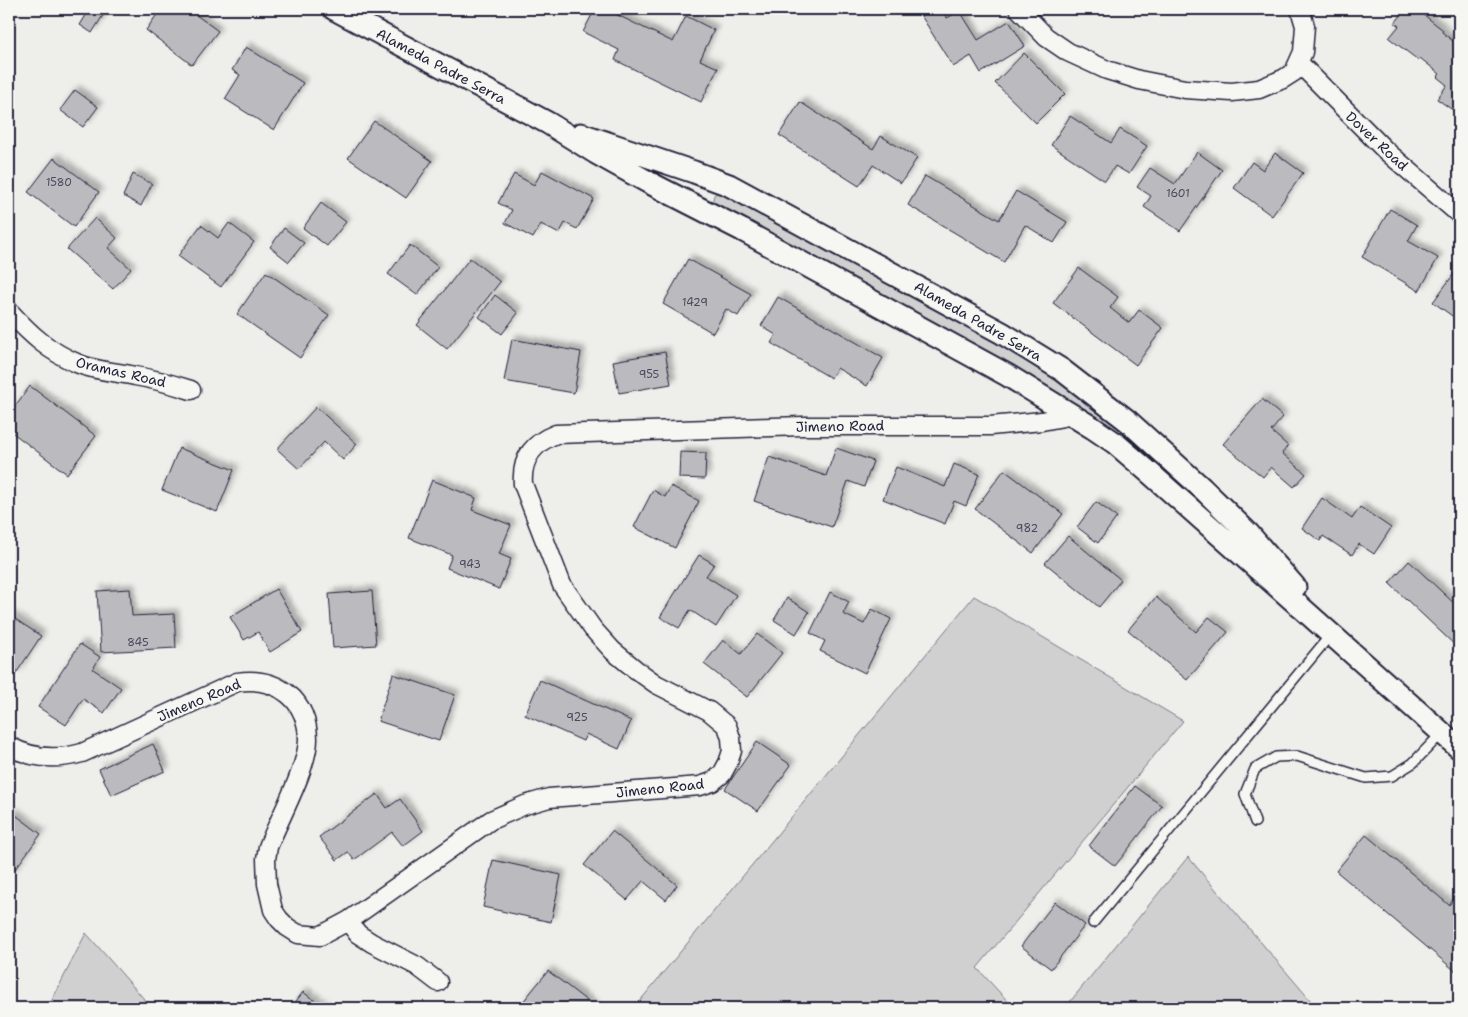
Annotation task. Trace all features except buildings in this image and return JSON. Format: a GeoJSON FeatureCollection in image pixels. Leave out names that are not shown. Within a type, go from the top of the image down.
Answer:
{"type":"FeatureCollection","features":[{"type":"Feature","properties":{"kind":"street","name":"Alameda Padre Serra"},"geometry":{"type":"LineString","coordinates":[[334,9],[548,123],[648,182],[742,230],[946,340],[1074,415],[1130,455],[1459,748]]}},
{"type":"Feature","properties":{"kind":"street"},"geometry":{"type":"LineString","coordinates":[[1018,9],[1046,37],[1068,52],[1115,73],[1185,89],[1232,92],[1259,89],[1294,72],[1303,52],[1305,26],[1300,9]]}},
{"type":"Feature","properties":{"kind":"street","name":"Dover Road"},"geometry":{"type":"LineString","coordinates":[[1298,63],[1385,150],[1459,214]]}},
{"type":"Feature","properties":{"kind":"street","name":"Alameda Padre Serra"},"geometry":{"type":"LineString","coordinates":[[548,123],[728,185],[1002,333],[1043,358],[1087,388],[1203,489],[1287,577],[1332,633]]}},
{"type":"Feature","properties":{"kind":"street","name":"Oramas Road"},"geometry":{"type":"LineString","coordinates":[[9,311],[35,338],[58,354],[79,364],[163,381],[191,390]]}},
{"type":"Feature","properties":{"kind":"street","name":"Jimeno Road"},"geometry":{"type":"LineString","coordinates":[[9,746],[41,757],[69,757],[82,753],[224,687],[248,680],[272,684],[291,697],[298,706],[304,717],[308,738],[305,758],[268,847],[266,859],[267,884],[273,910],[287,928],[298,934],[320,936],[348,921],[491,820],[525,805],[548,798],[700,786],[712,782],[722,774],[728,763],[732,751],[731,738],[727,726],[708,711],[656,684],[614,651],[593,629],[562,585],[523,484],[524,462],[536,444],[556,434],[803,426],[990,426],[1042,421],[1074,415]]}},
{"type":"Feature","properties":{"kind":"street"},"geometry":{"type":"LineString","coordinates":[[348,921],[358,934],[417,966],[438,982]]}},
{"type":"Feature","properties":{"kind":"lane"},"geometry":{"type":"LineString","coordinates":[[1093,923],[1332,633]]}},
{"type":"Feature","properties":{"kind":"lane"},"geometry":{"type":"LineString","coordinates":[[1255,822],[1245,794],[1255,769],[1276,757],[1297,756],[1366,778],[1392,776],[1412,763],[1442,733]]}},
{"type":"Feature","properties":{"kind":"shaded area"},"geometry":{"type":"Polygon","coordinates":[[[720,191],[938,304],[1098,404],[1247,545],[1148,462],[712,204],[714,195],[720,191]]]}},
{"type":"Feature","properties":{"kind":"shaded area"},"geometry":{"type":"Polygon","coordinates":[[[974,596],[1183,721],[977,968],[1014,1008],[634,1008],[974,596]]]}},
{"type":"Feature","properties":{"kind":"shaded area"},"geometry":{"type":"Polygon","coordinates":[[[1188,857],[1317,1008],[1065,1008],[1188,857]]]}},
{"type":"Feature","properties":{"kind":"shaded area"},"geometry":{"type":"Polygon","coordinates":[[[86,933],[152,1008],[48,1008],[86,933]]]}}]}
